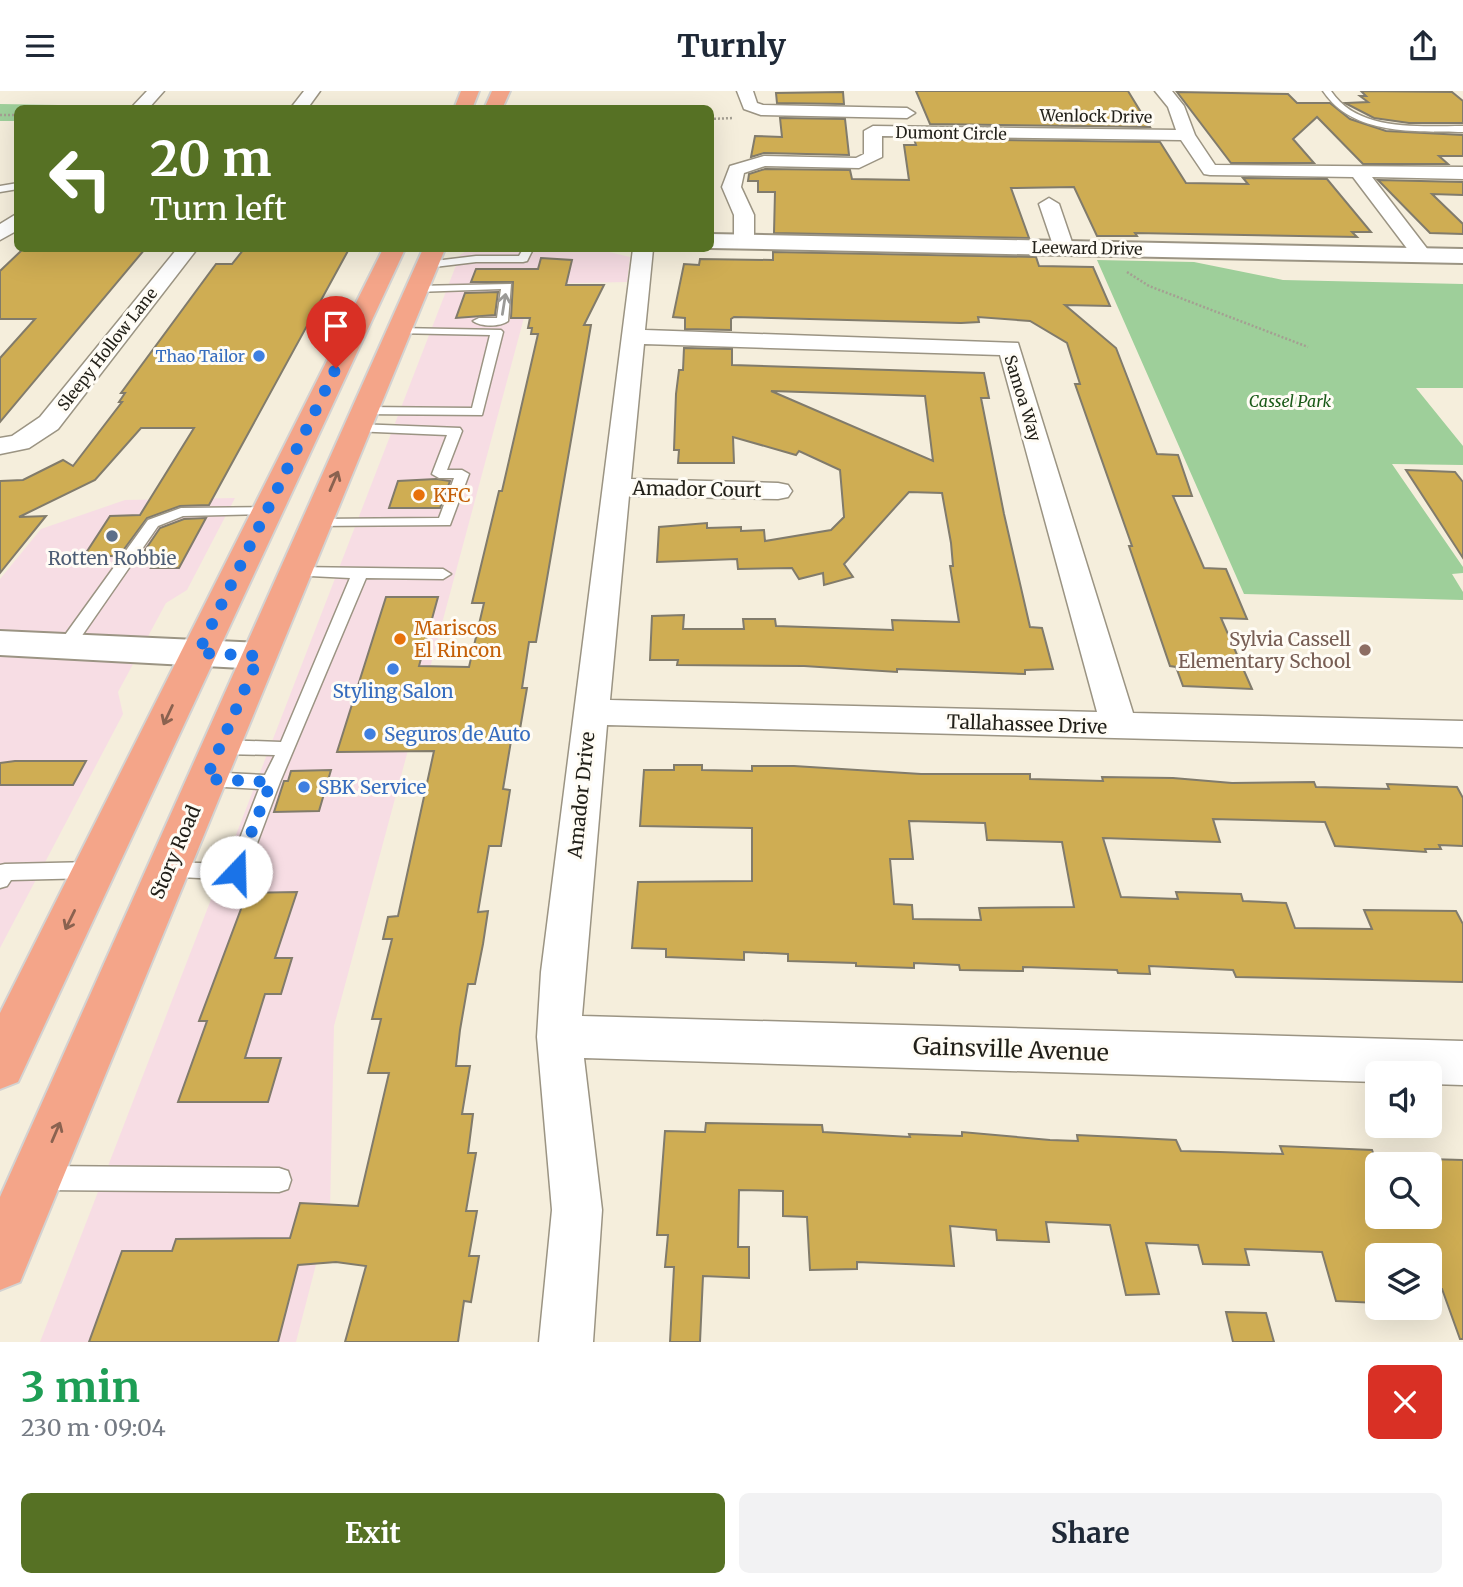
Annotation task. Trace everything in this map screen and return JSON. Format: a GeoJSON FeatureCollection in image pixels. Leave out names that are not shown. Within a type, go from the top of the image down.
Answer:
{"type":"FeatureCollection","features":[{"type":"Feature","properties":{"kind":"main road"},"geometry":{"type":"LineString","coordinates":[[5,1044],[95,870],[393,252]]}},
{"type":"Feature","properties":{"kind":"main road","name":"Story Road"},"geometry":{"type":"LineString","coordinates":[[0,1262],[425,267]]}},
{"type":"Feature","properties":{"kind":"street"},"geometry":{"type":"LineString","coordinates":[[142,105],[156,91]]}},
{"type":"Feature","properties":{"kind":"street"},"geometry":{"type":"LineString","coordinates":[[301,105],[312,91]]}},
{"type":"Feature","properties":{"kind":"street"},"geometry":{"type":"LineString","coordinates":[[745,91],[750,106],[761,110],[893,106],[926,113]]}},
{"type":"Feature","properties":{"kind":"street"},"geometry":{"type":"LineString","coordinates":[[1163,91],[1176,106],[1171,117],[1210,170],[1463,173]]}},
{"type":"Feature","properties":{"kind":"street","name":"Dumont Circle"},"geometry":{"type":"LineString","coordinates":[[744,242],[744,215],[731,193],[730,181],[736,170],[764,162],[859,163],[873,157],[873,131],[1186,135]]}},
{"type":"Feature","properties":{"kind":"street"},"geometry":{"type":"LineString","coordinates":[[1359,173],[1422,255]]}},
{"type":"Feature","properties":{"kind":"street"},"geometry":{"type":"LineString","coordinates":[[1049,204],[1064,248]]}},
{"type":"Feature","properties":{"kind":"street","name":"Leeward Drive"},"geometry":{"type":"LineString","coordinates":[[714,241],[1463,256]]}},
{"type":"Feature","properties":{"kind":"street","name":"Sleepy Hollow Lane"},"geometry":{"type":"LineString","coordinates":[[10,444],[49,423],[185,252]]}},
{"type":"Feature","properties":{"kind":"street","name":"Amador Drive"},"geometry":{"type":"LineString","coordinates":[[566,1342],[577,1210],[559,1037],[562,972],[643,252]]}},
{"type":"Feature","properties":{"kind":"street","name":"Samoa Way"},"geometry":{"type":"LineString","coordinates":[[634,337],[1010,348],[1119,726]]}},
{"type":"Feature","properties":{"kind":"street","name":"Amador Court"},"geometry":{"type":"LineString","coordinates":[[617,487],[778,491]]}},
{"type":"Feature","properties":{"kind":"street"},"geometry":{"type":"LineString","coordinates":[[0,643],[259,656]]}},
{"type":"Feature","properties":{"kind":"street","name":"Tallahassee Drive"},"geometry":{"type":"LineString","coordinates":[[590,712],[1463,734]]}},
{"type":"Feature","properties":{"kind":"street","name":"Gainsville Avenue"},"geometry":{"type":"LineString","coordinates":[[559,1037],[1463,1063]]}},
{"type":"Feature","properties":{"kind":"lane"},"geometry":{"type":"LineString","coordinates":[[1327,91],[1340,109],[1362,120],[1391,125],[1463,129]]}},
{"type":"Feature","properties":{"kind":"lane"},"geometry":{"type":"LineString","coordinates":[[425,267],[476,259],[523,259],[526,252]]}},
{"type":"Feature","properties":{"kind":"lane"},"geometry":{"type":"LineString","coordinates":[[400,326],[502,321],[507,286],[425,267]]}},
{"type":"Feature","properties":{"kind":"lane"},"geometry":{"type":"LineString","coordinates":[[360,420],[477,412],[497,332],[400,326]]}},
{"type":"Feature","properties":{"kind":"lane"},"geometry":{"type":"LineString","coordinates":[[316,523],[445,522],[463,474],[439,474],[455,431],[360,420]]}},
{"type":"Feature","properties":{"kind":"lane"},"geometry":{"type":"LineString","coordinates":[[66,646],[153,523],[181,512],[267,511]]}},
{"type":"Feature","properties":{"kind":"lane"},"geometry":{"type":"LineString","coordinates":[[295,572],[443,574]]}},
{"type":"Feature","properties":{"kind":"lane"},"geometry":{"type":"LineString","coordinates":[[167,870],[236,872],[271,782],[360,573]]}},
{"type":"Feature","properties":{"kind":"lane"},"geometry":{"type":"LineString","coordinates":[[213,763],[287,749]]}},
{"type":"Feature","properties":{"kind":"lane"},"geometry":{"type":"LineString","coordinates":[[213,763],[271,782]]}},
{"type":"Feature","properties":{"kind":"lane"},"geometry":{"type":"LineString","coordinates":[[0,880],[5,872],[95,870]]}},
{"type":"Feature","properties":{"kind":"lane"},"geometry":{"type":"LineString","coordinates":[[36,1178],[279,1180]]}},
{"type":"Feature","properties":{"kind":"path"},"geometry":{"type":"LineString","coordinates":[[1122,267],[1149,286],[1308,347]]}},
{"type":"Feature","properties":{"kind":"shaded area"},"geometry":{"type":"Polygon","coordinates":[[[465,252],[609,252],[630,257],[627,282],[533,284],[334,1026],[330,1210],[296,1342],[40,1342],[460,255],[465,252]]]}},
{"type":"Feature","properties":{"kind":"shaded area"},"geometry":{"type":"Polygon","coordinates":[[[235,498],[187,590],[166,603],[118,692],[123,714],[0,948],[0,579],[41,529],[125,500],[235,498]]]}},
{"type":"Feature","properties":{"kind":"green space"},"geometry":{"type":"Polygon","coordinates":[[[0,104],[58,105],[14,105],[14,121],[0,121],[0,104]]]}},
{"type":"Feature","properties":{"kind":"green space","name":"Cassel Park"},"geometry":{"type":"Polygon","coordinates":[[[1097,260],[1194,262],[1283,280],[1463,284],[1463,388],[1416,388],[1463,446],[1463,465],[1392,464],[1463,567],[1463,573],[1452,574],[1463,592],[1463,600],[1244,594],[1097,260]]]}},
{"type":"Feature","properties":{"kind":"building"},"geometry":{"type":"Polygon","coordinates":[[[916,91],[1128,91],[1150,127],[930,124],[916,91]]]}},
{"type":"Feature","properties":{"kind":"building"},"geometry":{"type":"Polygon","coordinates":[[[1361,91],[1452,92],[1463,101],[1463,123],[1409,123],[1374,118],[1345,103],[1368,102],[1360,96],[1366,96],[1361,91]]]}},
{"type":"Feature","properties":{"kind":"building"},"geometry":{"type":"Polygon","coordinates":[[[843,92],[844,104],[777,103],[776,93],[843,92]]]}},
{"type":"Feature","properties":{"kind":"building"},"geometry":{"type":"Polygon","coordinates":[[[1177,92],[1288,94],[1297,103],[1330,103],[1350,119],[1386,131],[1463,135],[1463,156],[1439,156],[1448,164],[1363,164],[1317,117],[1293,139],[1314,163],[1231,163],[1177,92]]]}},
{"type":"Feature","properties":{"kind":"building"},"geometry":{"type":"Polygon","coordinates":[[[780,118],[845,119],[849,155],[764,153],[751,157],[755,136],[782,137],[780,118]]]}},
{"type":"Feature","properties":{"kind":"building"},"geometry":{"type":"Polygon","coordinates":[[[914,139],[1160,142],[1186,183],[1248,184],[1243,178],[1327,179],[1371,232],[1352,232],[1357,237],[1135,233],[1137,236],[1097,236],[1074,187],[1011,188],[1029,238],[774,233],[775,192],[758,192],[758,181],[748,181],[749,174],[765,169],[850,170],[852,179],[909,180],[904,145],[916,145],[914,139]]]}},
{"type":"Feature","properties":{"kind":"building"},"geometry":{"type":"Polygon","coordinates":[[[1378,180],[1463,182],[1463,195],[1432,194],[1463,224],[1463,234],[1430,233],[1378,180]]]}},
{"type":"Feature","properties":{"kind":"building"},"geometry":{"type":"Polygon","coordinates":[[[20,252],[142,252],[0,422],[0,358],[35,319],[0,319],[0,271],[20,252]]]}},
{"type":"Feature","properties":{"kind":"building"},"geometry":{"type":"Polygon","coordinates":[[[242,252],[347,252],[209,505],[180,506],[147,518],[119,556],[84,556],[110,516],[140,515],[194,428],[141,428],[95,480],[19,517],[46,516],[0,573],[0,481],[23,480],[63,460],[73,466],[122,402],[119,402],[125,393],[121,393],[216,264],[232,264],[242,252]]]}},
{"type":"Feature","properties":{"kind":"building"},"geometry":{"type":"Polygon","coordinates":[[[773,252],[1036,257],[1039,266],[1093,267],[1110,306],[1065,305],[1116,348],[1157,454],[1178,455],[1192,496],[1173,496],[1204,568],[1226,569],[1247,619],[1221,618],[1252,689],[1183,686],[1176,667],[1170,666],[1129,546],[1132,546],[1075,384],[1080,384],[1067,343],[1030,321],[978,317],[979,322],[961,323],[734,317],[731,319],[731,330],[685,329],[685,318],[673,317],[684,264],[699,265],[700,259],[773,260],[773,252]]]}},
{"type":"Feature","properties":{"kind":"building"},"geometry":{"type":"Polygon","coordinates":[[[541,258],[572,260],[566,285],[604,285],[584,325],[591,325],[536,642],[529,642],[522,688],[527,688],[519,735],[512,735],[503,789],[510,790],[501,846],[489,846],[478,912],[488,911],[483,944],[475,984],[468,984],[460,1030],[456,1066],[470,1066],[462,1114],[473,1114],[468,1153],[476,1153],[466,1211],[477,1211],[469,1256],[479,1256],[471,1302],[464,1301],[458,1342],[345,1342],[366,1266],[336,1262],[298,1265],[278,1342],[89,1342],[122,1251],[172,1251],[176,1239],[290,1238],[300,1203],[358,1206],[389,1073],[368,1073],[381,1019],[372,1019],[392,939],[383,939],[388,917],[398,916],[434,751],[337,752],[386,597],[438,597],[419,666],[469,667],[484,603],[472,603],[499,491],[502,491],[538,334],[531,334],[532,328],[528,328],[530,318],[511,318],[513,282],[471,282],[476,269],[538,269],[541,258]]]}},
{"type":"Feature","properties":{"kind":"building"},"geometry":{"type":"Polygon","coordinates":[[[498,292],[495,315],[456,318],[465,293],[498,292]]]}},
{"type":"Feature","properties":{"kind":"building"},"geometry":{"type":"Polygon","coordinates":[[[684,348],[732,349],[732,365],[984,373],[989,398],[981,398],[1030,627],[1042,628],[1053,669],[1025,670],[1025,674],[897,669],[897,672],[804,666],[677,665],[678,660],[650,660],[652,616],[684,615],[683,629],[744,629],[743,619],[775,619],[776,626],[893,630],[892,620],[959,622],[950,566],[953,566],[951,543],[942,493],[909,492],[844,564],[853,577],[824,585],[823,573],[799,579],[792,568],[738,569],[737,559],[657,562],[659,527],[707,523],[707,528],[741,527],[741,531],[764,530],[765,541],[831,530],[844,517],[840,470],[799,451],[796,455],[733,437],[734,463],[678,463],[679,450],[674,450],[676,394],[679,370],[683,370],[684,348]],[[771,391],[933,461],[925,396],[771,391]]]}},
{"type":"Feature","properties":{"kind":"building"},"geometry":{"type":"Polygon","coordinates":[[[1406,470],[1455,472],[1463,482],[1463,558],[1406,470]]]}},
{"type":"Feature","properties":{"kind":"building","name":"KFC"},"geometry":{"type":"Polygon","coordinates":[[[398,481],[450,481],[440,508],[389,508],[398,481]]]}},
{"type":"Feature","properties":{"kind":"building"},"geometry":{"type":"Polygon","coordinates":[[[206,518],[179,568],[151,568],[158,556],[141,556],[160,528],[184,519],[206,518]]]}},
{"type":"Feature","properties":{"kind":"building"},"geometry":{"type":"Polygon","coordinates":[[[86,761],[73,785],[0,785],[0,763],[86,761]]]}},
{"type":"Feature","properties":{"kind":"building"},"geometry":{"type":"Polygon","coordinates":[[[674,765],[702,765],[702,770],[752,771],[752,766],[794,766],[921,774],[1030,774],[1030,779],[1103,781],[1102,777],[1173,778],[1232,783],[1314,782],[1316,787],[1389,789],[1387,784],[1457,787],[1463,798],[1463,846],[1439,845],[1441,849],[1425,849],[1426,852],[1335,846],[1325,822],[1213,819],[1220,842],[1103,838],[1121,897],[1178,899],[1176,892],[1241,894],[1243,901],[1286,903],[1295,928],[1372,929],[1364,910],[1456,911],[1463,924],[1463,982],[1236,977],[1233,970],[1149,966],[1150,974],[1118,973],[1117,970],[1023,967],[1023,971],[960,970],[959,965],[914,963],[914,968],[856,966],[856,963],[788,961],[788,954],[744,952],[744,960],[666,957],[666,949],[632,948],[638,882],[752,881],[752,828],[640,826],[644,770],[674,770],[674,765]],[[909,821],[913,859],[890,859],[894,904],[912,905],[913,919],[981,920],[979,908],[1074,907],[1062,842],[987,840],[985,823],[909,821]]]}},
{"type":"Feature","properties":{"kind":"building","name":"SBK Service"},"geometry":{"type":"Polygon","coordinates":[[[331,770],[319,811],[274,812],[284,781],[288,781],[291,771],[331,770]]]}},
{"type":"Feature","properties":{"kind":"building"},"geometry":{"type":"Polygon","coordinates":[[[297,892],[275,958],[292,958],[281,994],[265,994],[245,1058],[281,1058],[268,1102],[178,1102],[207,1021],[199,1021],[247,893],[297,892]]]}},
{"type":"Feature","properties":{"kind":"building"},"geometry":{"type":"Polygon","coordinates":[[[706,1123],[822,1125],[823,1132],[910,1137],[909,1134],[962,1136],[962,1132],[1050,1140],[1078,1141],[1077,1135],[1176,1140],[1181,1151],[1283,1154],[1280,1146],[1372,1150],[1373,1152],[1365,1152],[1365,1229],[1442,1229],[1442,1159],[1463,1160],[1463,1339],[1460,1339],[1442,1289],[1442,1243],[1365,1243],[1365,1302],[1336,1301],[1322,1252],[1245,1249],[1249,1265],[1203,1264],[1198,1245],[1146,1243],[1159,1294],[1126,1295],[1110,1225],[1046,1222],[1049,1242],[997,1240],[996,1230],[950,1226],[954,1266],[857,1262],[857,1269],[810,1270],[807,1217],[783,1216],[783,1191],[739,1190],[738,1247],[749,1247],[749,1278],[703,1276],[700,1342],[670,1342],[674,1267],[665,1267],[668,1235],[657,1235],[665,1131],[705,1132],[706,1123]]]}},
{"type":"Feature","properties":{"kind":"building"},"geometry":{"type":"Polygon","coordinates":[[[1226,1312],[1266,1313],[1274,1342],[1233,1342],[1226,1312]]]}},
{"type":"Feature","properties":{"kind":"place","name":"Thao Tailor"},"geometry":{"type":"Point","coordinates":[259,356]}},
{"type":"Feature","properties":{"kind":"place","name":"KFC"},"geometry":{"type":"Point","coordinates":[419,495]}},
{"type":"Feature","properties":{"kind":"place","name":"Rotten Robbie"},"geometry":{"type":"Point","coordinates":[112,536]}},
{"type":"Feature","properties":{"kind":"place","name":"Mariscos El Rincon"},"geometry":{"type":"Point","coordinates":[400,639]}},
{"type":"Feature","properties":{"kind":"place","name":"Sylvia Cassell Elementary School"},"geometry":{"type":"Point","coordinates":[1365,650]}},
{"type":"Feature","properties":{"kind":"place","name":"Styling Salon"},"geometry":{"type":"Point","coordinates":[393,669]}},
{"type":"Feature","properties":{"kind":"place","name":"Seguros de Auto"},"geometry":{"type":"Point","coordinates":[370,734]}},
{"type":"Feature","properties":{"kind":"place","name":"SBK Service"},"geometry":{"type":"Point","coordinates":[304,787]}},
{"type":"Feature","properties":{"kind":"route"},"geometry":{"type":"LineString","coordinates":[[236,872],[271,782],[206,779],[259,656],[198,653],[336,368]]}}]}
